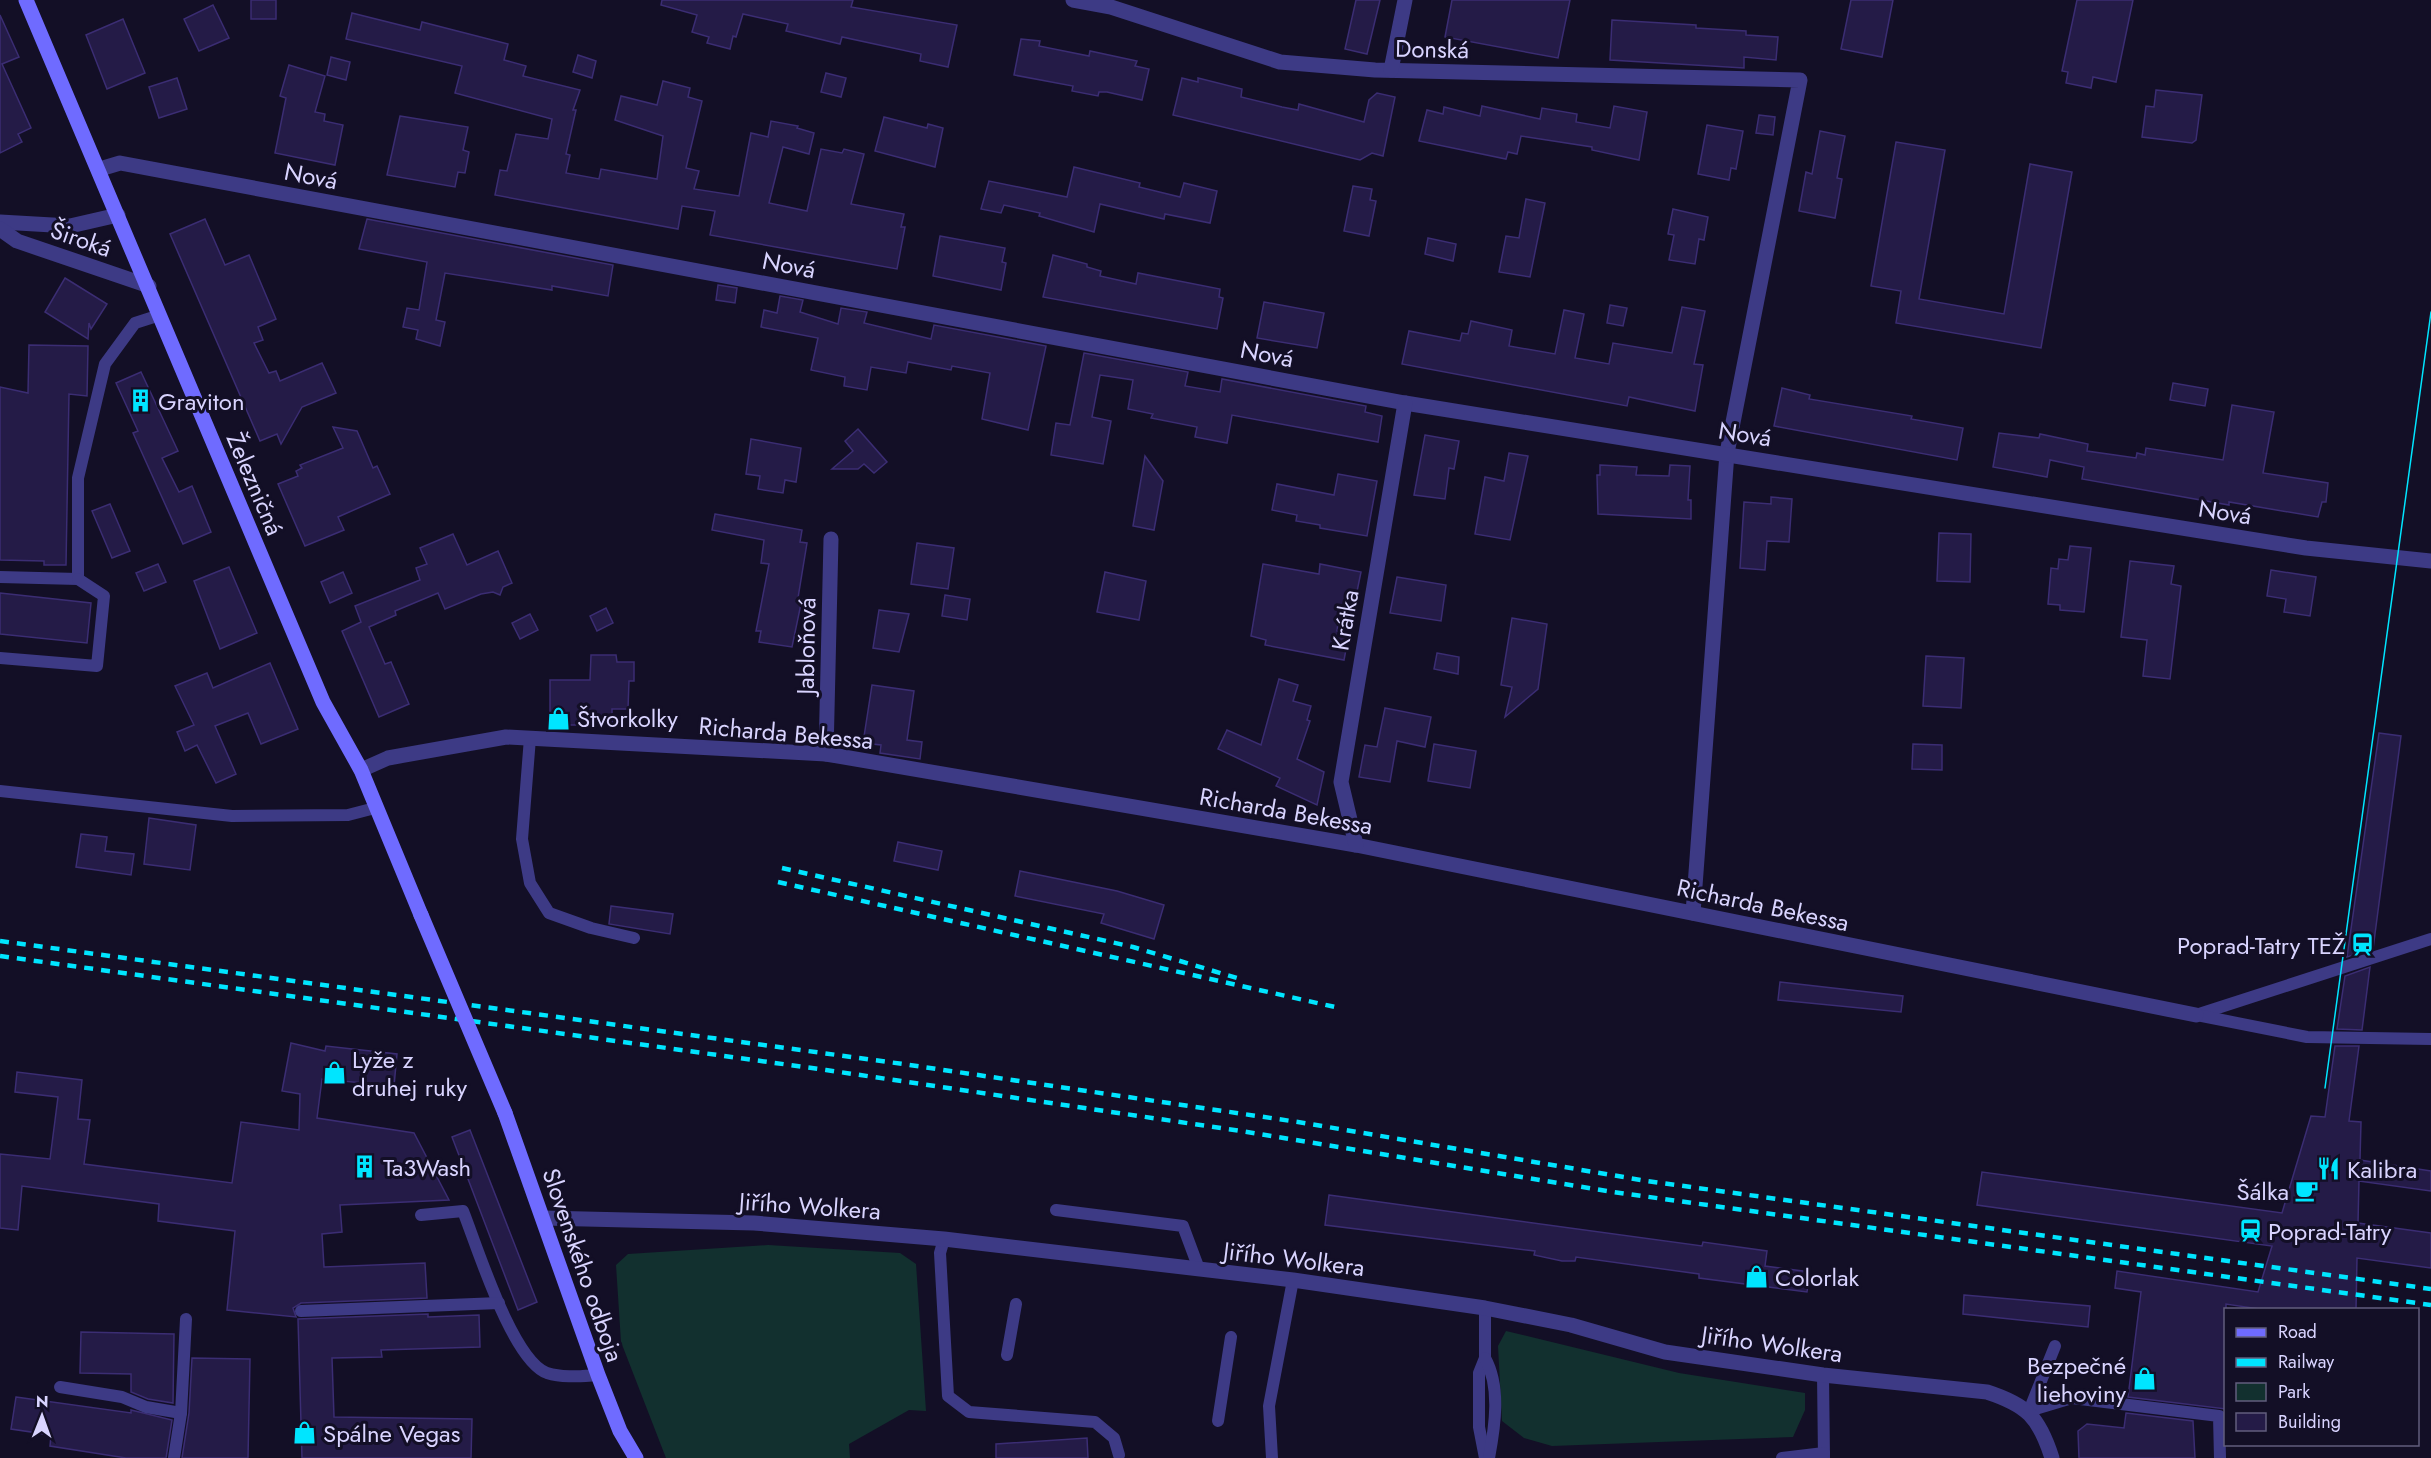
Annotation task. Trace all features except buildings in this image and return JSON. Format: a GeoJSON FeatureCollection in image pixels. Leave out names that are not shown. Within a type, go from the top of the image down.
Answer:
{"type":"FeatureCollection","features":[{"type":"Feature","properties":{"kind":"street","name":"Železničná"},"geometry":{"type":"LineString","coordinates":[[26,0],[149,286],[322,702],[361,770],[421,915]]}},
{"type":"Feature","properties":{"kind":"street","name":"Donská"},"geometry":{"type":"LineString","coordinates":[[1072,0],[1111,7],[1280,62],[1391,70],[1800,80],[1727,453]]}},
{"type":"Feature","properties":{"kind":"street"},"geometry":{"type":"LineString","coordinates":[[1391,70],[1406,0]]}},
{"type":"Feature","properties":{"kind":"street","name":"Nová"},"geometry":{"type":"LineString","coordinates":[[100,170],[120,163],[1405,403],[2306,548],[2431,561]]}},
{"type":"Feature","properties":{"kind":"street","name":"Široká"},"geometry":{"type":"LineString","coordinates":[[0,222],[70,226],[118,215]]}},
{"type":"Feature","properties":{"kind":"street","name":"Široká"},"geometry":{"type":"LineString","coordinates":[[0,229],[17,241],[149,286]]}},
{"type":"Feature","properties":{"kind":"street","name":"Krátka"},"geometry":{"type":"LineString","coordinates":[[1356,845],[1341,782],[1405,403]]}},
{"type":"Feature","properties":{"kind":"street"},"geometry":{"type":"LineString","coordinates":[[1693,913],[1727,453]]}},
{"type":"Feature","properties":{"kind":"street","name":"Jabloňová"},"geometry":{"type":"LineString","coordinates":[[826,754],[831,539]]}},
{"type":"Feature","properties":{"kind":"street","name":"Richarda Bekessa"},"geometry":{"type":"LineString","coordinates":[[361,770],[388,758],[506,737],[826,754],[1356,845],[2196,1015]]}},
{"type":"Feature","properties":{"kind":"street","name":"Slovenského odboja"},"geometry":{"type":"LineString","coordinates":[[421,915],[505,1113],[597,1375],[620,1431],[636,1458]]}},
{"type":"Feature","properties":{"kind":"street","name":"Jiřího Wolkera"},"geometry":{"type":"LineString","coordinates":[[543,1218],[754,1223],[944,1239],[1293,1280],[1485,1308],[1571,1325],[1665,1352],[1823,1375],[1987,1392],[2012,1400],[2029,1411]]}},
{"type":"Feature","properties":{"kind":"street"},"geometry":{"type":"LineString","coordinates":[[2029,1411],[2045,1435],[2052,1458]]}},
{"type":"Feature","properties":{"kind":"street","name":"Slovenského odboja"},"geometry":{"type":"LineString","coordinates":[[620,1431],[626,1458]]}},
{"type":"Feature","properties":{"kind":"lane"},"geometry":{"type":"LineString","coordinates":[[78,579],[78,478],[105,364],[135,323],[160,315]]}},
{"type":"Feature","properties":{"kind":"lane"},"geometry":{"type":"LineString","coordinates":[[0,577],[78,579],[104,596],[97,666],[0,658]]}},
{"type":"Feature","properties":{"kind":"lane"},"geometry":{"type":"LineString","coordinates":[[530,738],[522,839],[530,883],[549,913],[591,928],[634,938]]}},
{"type":"Feature","properties":{"kind":"lane"},"geometry":{"type":"LineString","coordinates":[[0,791],[232,816],[348,815],[375,808]]}},
{"type":"Feature","properties":{"kind":"lane"},"geometry":{"type":"LineString","coordinates":[[2196,1015],[2431,939]]}},
{"type":"Feature","properties":{"kind":"lane"},"geometry":{"type":"LineString","coordinates":[[2196,1015],[2307,1037],[2431,1039]]}},
{"type":"Feature","properties":{"kind":"lane"},"geometry":{"type":"LineString","coordinates":[[1056,1210],[1183,1226],[1199,1269]]}},
{"type":"Feature","properties":{"kind":"lane"},"geometry":{"type":"LineString","coordinates":[[421,1215],[463,1211],[519,1347],[545,1372],[575,1377],[597,1375]]}},
{"type":"Feature","properties":{"kind":"lane"},"geometry":{"type":"LineString","coordinates":[[944,1239],[940,1253],[948,1396],[969,1412],[1095,1422],[1114,1438],[1119,1455]]}},
{"type":"Feature","properties":{"kind":"lane"},"geometry":{"type":"LineString","coordinates":[[1272,1458],[1269,1406],[1293,1280]]}},
{"type":"Feature","properties":{"kind":"lane"},"geometry":{"type":"LineString","coordinates":[[301,1311],[499,1303]]}},
{"type":"Feature","properties":{"kind":"lane"},"geometry":{"type":"LineString","coordinates":[[1007,1355],[1016,1304]]}},
{"type":"Feature","properties":{"kind":"lane"},"geometry":{"type":"LineString","coordinates":[[1485,1308],[1485,1358],[1479,1373],[1479,1427],[1487,1458]]}},
{"type":"Feature","properties":{"kind":"lane"},"geometry":{"type":"LineString","coordinates":[[174,1458],[181,1413],[186,1319]]}},
{"type":"Feature","properties":{"kind":"lane"},"geometry":{"type":"LineString","coordinates":[[1218,1421],[1231,1337]]}},
{"type":"Feature","properties":{"kind":"lane"},"geometry":{"type":"LineString","coordinates":[[2029,1411],[2055,1346]]}},
{"type":"Feature","properties":{"kind":"lane"},"geometry":{"type":"LineString","coordinates":[[1782,1458],[1824,1456],[1823,1375]]}},
{"type":"Feature","properties":{"kind":"lane"},"geometry":{"type":"LineString","coordinates":[[60,1388],[122,1396],[146,1407],[181,1413]]}},
{"type":"Feature","properties":{"kind":"lane"},"geometry":{"type":"LineString","coordinates":[[2029,1411],[2072,1398],[2219,1416],[2220,1458]]}},
{"type":"Feature","properties":{"kind":"green space"},"geometry":{"type":"Polygon","coordinates":[[[768,1245],[900,1253],[916,1264],[926,1411],[909,1410],[849,1444],[850,1458],[666,1458],[621,1342],[616,1265],[628,1254],[768,1245]]]}},
{"type":"Feature","properties":{"kind":"green space"},"geometry":{"type":"Polygon","coordinates":[[[1506,1331],[1679,1373],[1805,1393],[1805,1410],[1793,1437],[1552,1446],[1524,1438],[1502,1421],[1498,1346],[1506,1331]]]}},
{"type":"Feature","properties":{"kind":"tram line"},"geometry":{"type":"LineString","coordinates":[[2325,1088],[2431,312]]}},
{"type":"Feature","properties":{"kind":"railway"},"geometry":{"type":"LineString","coordinates":[[782,868],[1133,947],[1237,978]]}},
{"type":"Feature","properties":{"kind":"railway"},"geometry":{"type":"LineString","coordinates":[[778,882],[1335,1007]]}},
{"type":"Feature","properties":{"kind":"railway"},"geometry":{"type":"LineString","coordinates":[[0,941],[903,1064],[1298,1122],[1647,1181],[2431,1289]]}},
{"type":"Feature","properties":{"kind":"railway"},"geometry":{"type":"LineString","coordinates":[[0,956],[826,1070],[1241,1131],[1613,1192],[2431,1305]]}},
{"type":"Feature","properties":{"kind":"place","name":"Graviton"},"geometry":{"type":"Point","coordinates":[140,401]}},
{"type":"Feature","properties":{"kind":"place","name":"Štvorkolky"},"geometry":{"type":"Point","coordinates":[559,718]}},
{"type":"Feature","properties":{"kind":"place","name":"Poprad-Tatry TEŽ"},"geometry":{"type":"Point","coordinates":[2363,945]}},
{"type":"Feature","properties":{"kind":"place","name":"Lyže z druhej ruky"},"geometry":{"type":"Point","coordinates":[334,1073]}},
{"type":"Feature","properties":{"kind":"place","name":"Ta3Wash"},"geometry":{"type":"Point","coordinates":[365,1167]}},
{"type":"Feature","properties":{"kind":"place","name":"Kalibra"},"geometry":{"type":"Point","coordinates":[2329,1169]}},
{"type":"Feature","properties":{"kind":"place","name":"Šálka"},"geometry":{"type":"Point","coordinates":[2307,1191]}},
{"type":"Feature","properties":{"kind":"place","name":"Poprad-Tatry"},"geometry":{"type":"Point","coordinates":[2250,1231]}},
{"type":"Feature","properties":{"kind":"place","name":"Colorlak"},"geometry":{"type":"Point","coordinates":[1757,1277]}},
{"type":"Feature","properties":{"kind":"place","name":"Bezpečné liehoviny"},"geometry":{"type":"Point","coordinates":[2144,1379]}},
{"type":"Feature","properties":{"kind":"place","name":"Spálne Vegas"},"geometry":{"type":"Point","coordinates":[305,1433]}}]}
